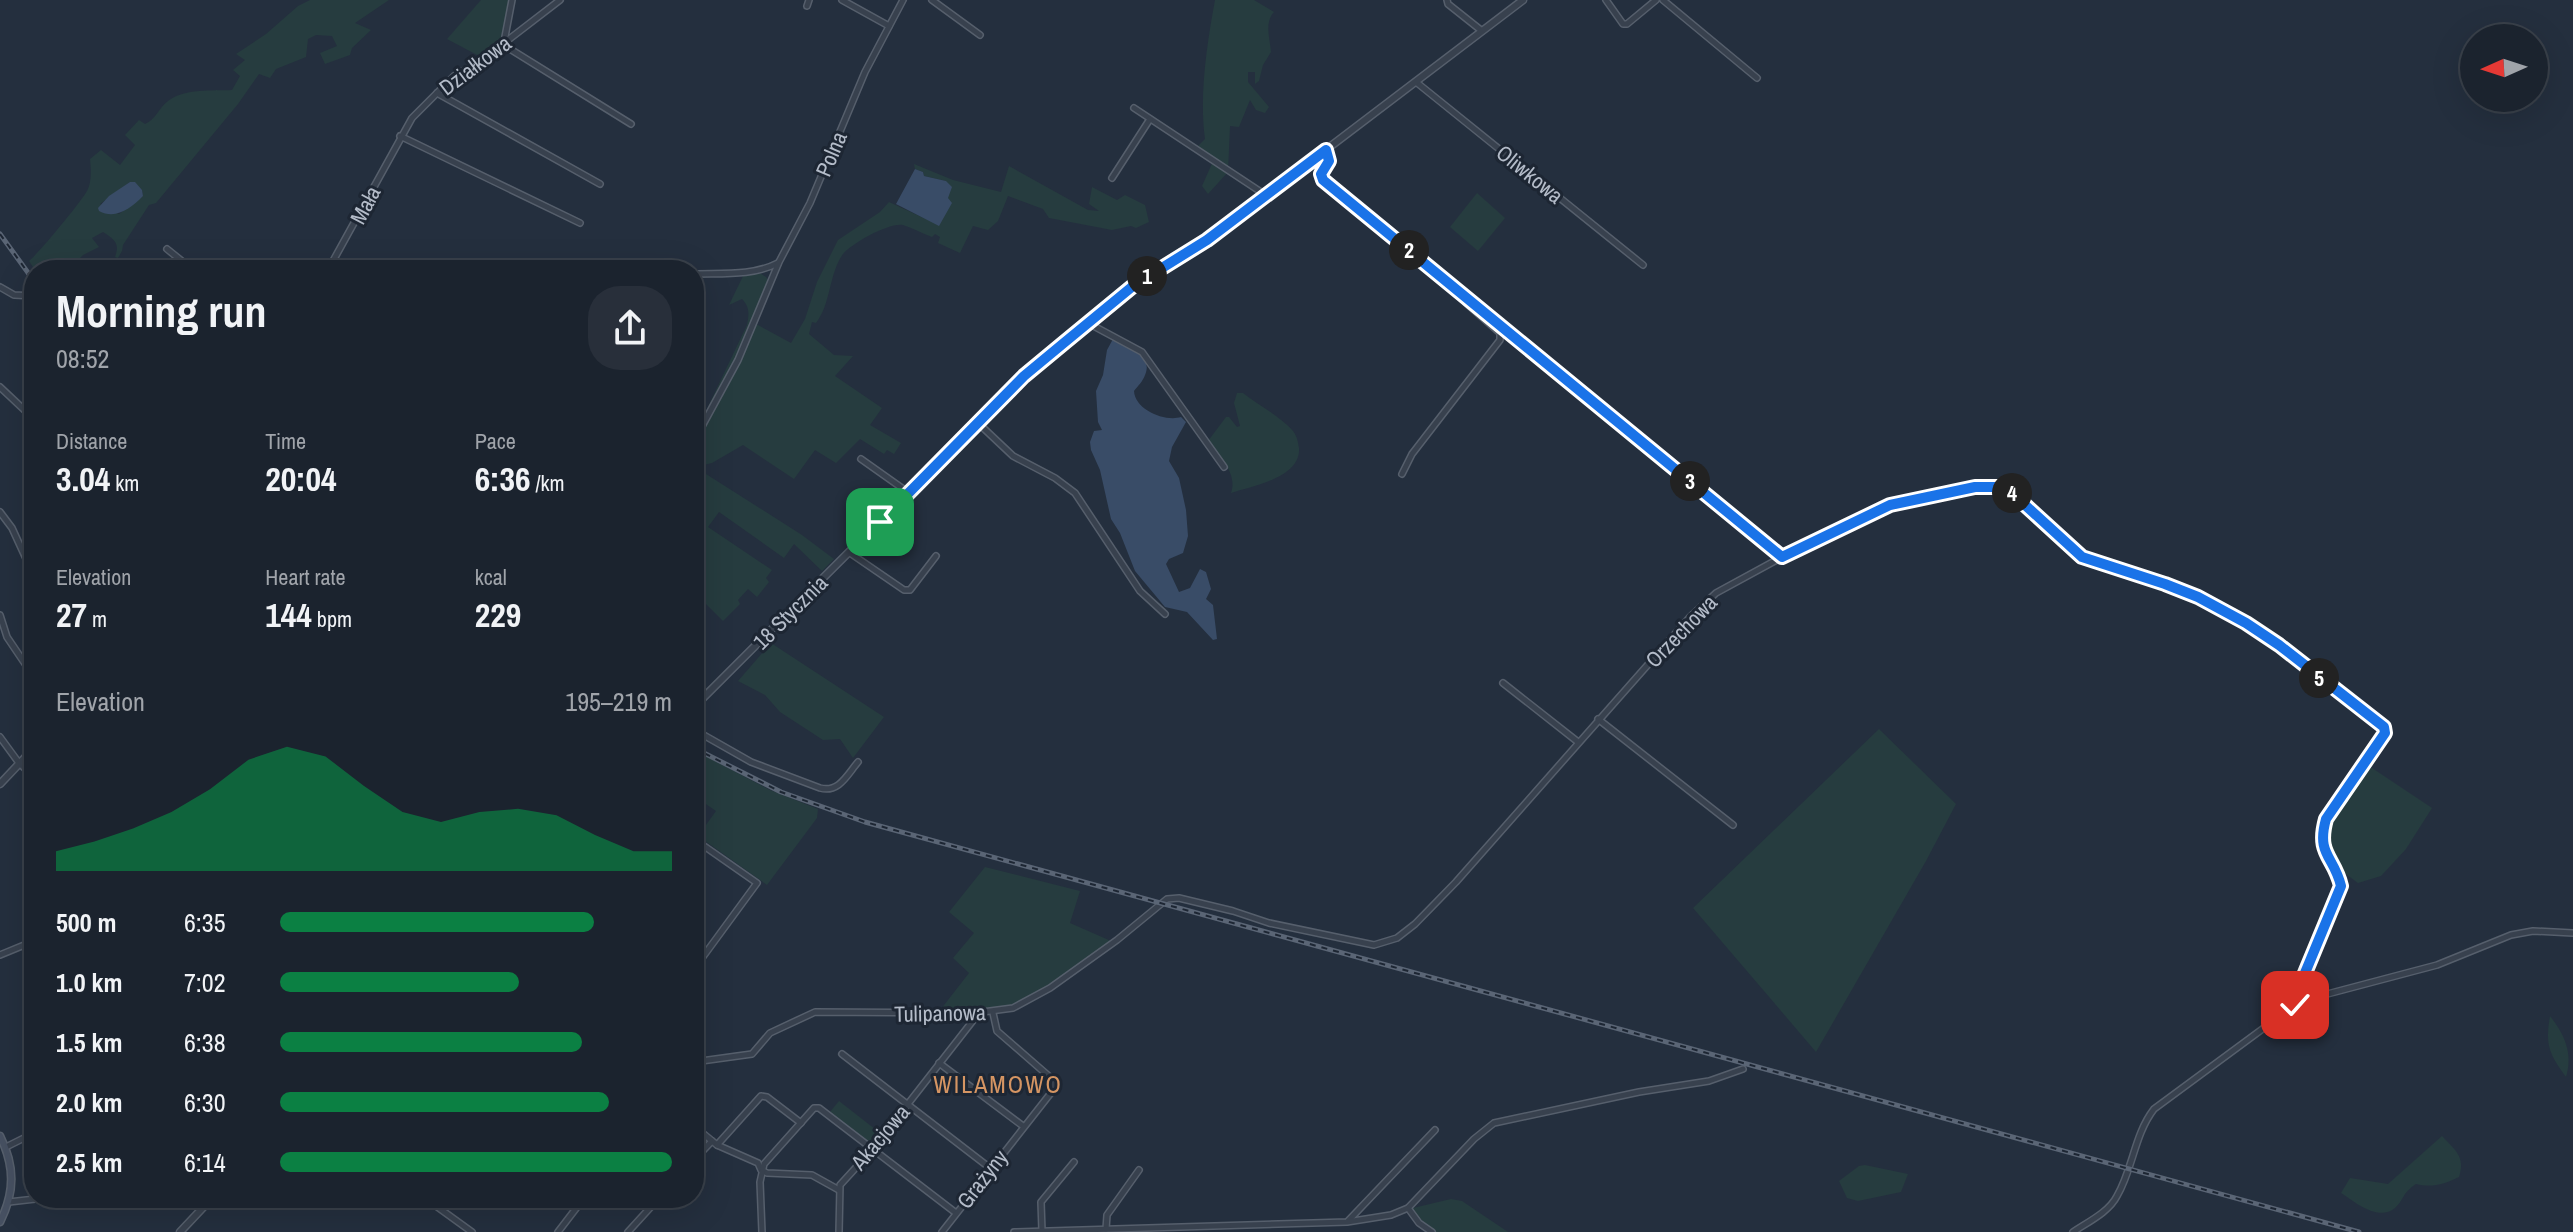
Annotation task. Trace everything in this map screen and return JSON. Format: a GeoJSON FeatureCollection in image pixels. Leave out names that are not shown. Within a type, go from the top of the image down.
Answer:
{"type":"FeatureCollection","features":[{"type":"Feature","properties":{"kind":"main road"},"geometry":{"type":"LineString","coordinates":[[0,1136],[13,1171],[9,1202],[0,1222]]}},
{"type":"Feature","properties":{"kind":"street"},"geometry":{"type":"LineString","coordinates":[[512,0],[503,44],[631,124]]}},
{"type":"Feature","properties":{"kind":"street","name":"Działkowa"},"geometry":{"type":"LineString","coordinates":[[400,137],[412,118],[454,76],[503,44],[560,0]]}},
{"type":"Feature","properties":{"kind":"street"},"geometry":{"type":"LineString","coordinates":[[842,0],[889,26]]}},
{"type":"Feature","properties":{"kind":"street","name":"Polna"},"geometry":{"type":"LineString","coordinates":[[704,423],[738,360],[779,262],[810,203],[865,72],[903,0]]}},
{"type":"Feature","properties":{"kind":"street"},"geometry":{"type":"LineString","coordinates":[[932,0],[980,35]]}},
{"type":"Feature","properties":{"kind":"street"},"geometry":{"type":"LineString","coordinates":[[1447,0],[1482,31]]}},
{"type":"Feature","properties":{"kind":"street","name":"18 Stycznia"},"geometry":{"type":"LineString","coordinates":[[704,697],[1024,376],[1133,286],[1207,240],[1267,196],[1523,0]]}},
{"type":"Feature","properties":{"kind":"street"},"geometry":{"type":"LineString","coordinates":[[1606,0],[1623,24],[1656,0]]}},
{"type":"Feature","properties":{"kind":"street"},"geometry":{"type":"LineString","coordinates":[[1663,0],[1757,78]]}},
{"type":"Feature","properties":{"kind":"street","name":"Oliwkowa"},"geometry":{"type":"LineString","coordinates":[[1416,82],[1643,265]]}},
{"type":"Feature","properties":{"kind":"street"},"geometry":{"type":"LineString","coordinates":[[437,93],[600,184]]}},
{"type":"Feature","properties":{"kind":"street"},"geometry":{"type":"LineString","coordinates":[[1134,108],[1267,196]]}},
{"type":"Feature","properties":{"kind":"street"},"geometry":{"type":"LineString","coordinates":[[1112,178],[1150,119]]}},
{"type":"Feature","properties":{"kind":"street"},"geometry":{"type":"LineString","coordinates":[[400,137],[580,223]]}},
{"type":"Feature","properties":{"kind":"street","name":"Mała"},"geometry":{"type":"LineString","coordinates":[[333,260],[400,137]]}},
{"type":"Feature","properties":{"kind":"street"},"geometry":{"type":"LineString","coordinates":[[1326,150],[1329,161],[1321,174],[1323,180],[1782,557]]}},
{"type":"Feature","properties":{"kind":"street"},"geometry":{"type":"LineString","coordinates":[[167,249],[181,260]]}},
{"type":"Feature","properties":{"kind":"street"},"geometry":{"type":"LineString","coordinates":[[704,273],[761,269],[779,262]]}},
{"type":"Feature","properties":{"kind":"street"},"geometry":{"type":"LineString","coordinates":[[761,269],[771,281]]}},
{"type":"Feature","properties":{"kind":"street"},"geometry":{"type":"LineString","coordinates":[[0,287],[24,296]]}},
{"type":"Feature","properties":{"kind":"street"},"geometry":{"type":"LineString","coordinates":[[1402,474],[1412,454],[1500,340],[1500,333],[1466,303],[1463,293]]}},
{"type":"Feature","properties":{"kind":"street"},"geometry":{"type":"LineString","coordinates":[[1088,323],[1142,352],[1224,467]]}},
{"type":"Feature","properties":{"kind":"street"},"geometry":{"type":"LineString","coordinates":[[0,387],[24,410]]}},
{"type":"Feature","properties":{"kind":"street"},"geometry":{"type":"LineString","coordinates":[[978,423],[1013,456],[1055,478],[1075,493],[1140,591],[1165,614]]}},
{"type":"Feature","properties":{"kind":"street"},"geometry":{"type":"LineString","coordinates":[[861,459],[909,493]]}},
{"type":"Feature","properties":{"kind":"street","name":"Orzechowa"},"geometry":{"type":"LineString","coordinates":[[1167,899],[1189,900],[1269,923],[1374,945],[1397,938],[1456,882],[1598,719],[1690,617],[1716,593],[1890,505],[1975,487],[1997,487],[2013,494],[2082,557],[2187,593],[2246,623],[2384,727],[2385,733],[2326,819],[2321,834],[2322,847],[2338,874],[2341,886],[2293,1002],[2295,1005]]}},
{"type":"Feature","properties":{"kind":"street"},"geometry":{"type":"LineString","coordinates":[[0,512],[12,528],[24,554]]}},
{"type":"Feature","properties":{"kind":"street"},"geometry":{"type":"LineString","coordinates":[[850,553],[904,590],[910,590],[936,556]]}},
{"type":"Feature","properties":{"kind":"street"},"geometry":{"type":"LineString","coordinates":[[0,615],[7,637],[24,662]]}},
{"type":"Feature","properties":{"kind":"street"},"geometry":{"type":"LineString","coordinates":[[1503,683],[1578,742]]}},
{"type":"Feature","properties":{"kind":"street"},"geometry":{"type":"LineString","coordinates":[[1598,719],[1733,825]]}},
{"type":"Feature","properties":{"kind":"street"},"geometry":{"type":"LineString","coordinates":[[704,735],[751,762],[828,790],[838,787],[858,762]]}},
{"type":"Feature","properties":{"kind":"street"},"geometry":{"type":"LineString","coordinates":[[0,737],[24,768]]}},
{"type":"Feature","properties":{"kind":"street"},"geometry":{"type":"LineString","coordinates":[[0,784],[24,758]]}},
{"type":"Feature","properties":{"kind":"street"},"geometry":{"type":"LineString","coordinates":[[704,846],[757,883],[704,955]]}},
{"type":"Feature","properties":{"kind":"street","name":"Tulipanowa"},"geometry":{"type":"LineString","coordinates":[[704,1061],[752,1054],[770,1033],[815,1012],[993,1013],[1013,1008],[1050,988],[1167,899]]}},
{"type":"Feature","properties":{"kind":"street"},"geometry":{"type":"LineString","coordinates":[[2073,1232],[2106,1209],[2117,1197],[2144,1123],[2154,1109],[2295,1005],[2437,965],[2511,935],[2533,931],[2573,933]]}},
{"type":"Feature","properties":{"kind":"street"},"geometry":{"type":"LineString","coordinates":[[0,955],[24,945]]}},
{"type":"Feature","properties":{"kind":"street","name":"Akacjowa"},"geometry":{"type":"LineString","coordinates":[[839,1232],[840,1185],[872,1150],[975,1018],[975,1013]]}},
{"type":"Feature","properties":{"kind":"street","name":"Grażyny"},"geometry":{"type":"LineString","coordinates":[[942,1232],[1054,1089],[1051,1078],[997,1031],[993,1013]]}},
{"type":"Feature","properties":{"kind":"street"},"geometry":{"type":"LineString","coordinates":[[842,1054],[990,1168]]}},
{"type":"Feature","properties":{"kind":"street"},"geometry":{"type":"LineString","coordinates":[[939,1063],[1023,1126]]}},
{"type":"Feature","properties":{"kind":"street"},"geometry":{"type":"LineString","coordinates":[[1014,1232],[1232,1228],[1347,1222],[1391,1215],[1408,1208],[1474,1139],[1494,1123],[1639,1092],[1709,1081],[1743,1069]]}},
{"type":"Feature","properties":{"kind":"street"},"geometry":{"type":"LineString","coordinates":[[704,1152],[761,1096],[767,1097],[801,1123]]}},
{"type":"Feature","properties":{"kind":"street"},"geometry":{"type":"LineString","coordinates":[[761,1170],[814,1108],[819,1108],[956,1213]]}},
{"type":"Feature","properties":{"kind":"street"},"geometry":{"type":"LineString","coordinates":[[1347,1222],[1435,1130]]}},
{"type":"Feature","properties":{"kind":"street"},"geometry":{"type":"LineString","coordinates":[[704,1134],[715,1143],[758,1163],[761,1170],[762,1232]]}},
{"type":"Feature","properties":{"kind":"street"},"geometry":{"type":"LineString","coordinates":[[6,1147],[24,1138]]}},
{"type":"Feature","properties":{"kind":"street"},"geometry":{"type":"LineString","coordinates":[[1042,1231],[1041,1202],[1074,1162]]}},
{"type":"Feature","properties":{"kind":"street"},"geometry":{"type":"LineString","coordinates":[[761,1170],[772,1174],[812,1175],[839,1190]]}},
{"type":"Feature","properties":{"kind":"street"},"geometry":{"type":"LineString","coordinates":[[1106,1229],[1107,1215],[1139,1170]]}},
{"type":"Feature","properties":{"kind":"street"},"geometry":{"type":"LineString","coordinates":[[9,1202],[24,1200]]}},
{"type":"Feature","properties":{"kind":"street"},"geometry":{"type":"LineString","coordinates":[[180,1232],[203,1208]]}},
{"type":"Feature","properties":{"kind":"street"},"geometry":{"type":"LineString","coordinates":[[438,1208],[472,1232]]}},
{"type":"Feature","properties":{"kind":"street"},"geometry":{"type":"LineString","coordinates":[[558,1232],[576,1208]]}},
{"type":"Feature","properties":{"kind":"street"},"geometry":{"type":"LineString","coordinates":[[628,1232],[650,1208]]}},
{"type":"Feature","properties":{"kind":"street"},"geometry":{"type":"LineString","coordinates":[[1408,1208],[1419,1223],[1432,1232]]}},
{"type":"Feature","properties":{"kind":"street"},"geometry":{"type":"LineString","coordinates":[[1315,1223],[1316,1232]]}},
{"type":"Feature","properties":{"kind":"green space"},"geometry":{"type":"Polygon","coordinates":[[[310,0],[389,0],[355,23],[371,30],[352,48],[350,55],[325,64],[320,53],[337,46],[332,36],[316,35],[308,39],[306,57],[276,69],[270,78],[259,74],[156,203],[149,205],[118,258],[115,257],[115,242],[103,232],[92,238],[99,247],[78,260],[30,260],[87,191],[90,159],[101,150],[120,165],[135,145],[125,135],[139,120],[145,124],[149,122],[175,97],[199,91],[232,90],[240,76],[233,70],[245,60],[236,54],[266,34],[298,6],[310,0]],[[130,182],[100,204],[119,214],[143,196],[142,190],[130,182]]]}},
{"type":"Feature","properties":{"kind":"green space"},"geometry":{"type":"Polygon","coordinates":[[[481,0],[510,0],[502,42],[481,57],[447,39],[481,0]]]}},
{"type":"Feature","properties":{"kind":"green space"},"geometry":{"type":"Polygon","coordinates":[[[1215,0],[1254,0],[1274,12],[1268,26],[1271,52],[1263,65],[1259,81],[1255,84],[1255,72],[1248,72],[1248,82],[1269,107],[1265,113],[1256,110],[1250,100],[1239,127],[1230,126],[1228,172],[1208,194],[1202,186],[1214,159],[1197,147],[1205,139],[1203,87],[1215,0]]]}},
{"type":"Feature","properties":{"kind":"green space"},"geometry":{"type":"Polygon","coordinates":[[[914,164],[953,180],[1001,192],[1009,166],[1088,210],[1099,211],[1089,204],[1092,187],[1117,200],[1125,195],[1145,205],[1149,222],[1136,228],[1131,226],[1112,230],[1049,218],[1043,209],[1008,196],[998,221],[988,230],[973,226],[960,253],[938,243],[940,237],[935,234],[932,237],[903,225],[881,230],[863,239],[848,249],[838,262],[825,307],[816,323],[812,322],[809,334],[834,355],[853,356],[835,376],[882,408],[870,425],[901,443],[894,454],[887,450],[884,454],[860,439],[836,463],[815,450],[794,479],[743,445],[704,465],[704,427],[740,361],[756,324],[791,343],[805,319],[817,282],[838,240],[880,212],[889,202],[939,225],[948,198],[946,181],[924,176],[923,172],[915,169],[914,164]]]}},
{"type":"Feature","properties":{"kind":"green space"},"geometry":{"type":"Polygon","coordinates":[[[1477,193],[1505,218],[1478,251],[1450,227],[1477,193]]]}},
{"type":"Feature","properties":{"kind":"green space"},"geometry":{"type":"Polygon","coordinates":[[[758,272],[769,282],[736,358],[704,417],[747,325],[748,311],[742,299],[729,305],[744,274],[758,272]]]}},
{"type":"Feature","properties":{"kind":"green space"},"geometry":{"type":"Polygon","coordinates":[[[1237,393],[1243,393],[1288,426],[1299,448],[1298,458],[1284,474],[1231,493],[1230,472],[1208,441],[1226,417],[1237,427],[1240,426],[1234,403],[1237,393]]]}},
{"type":"Feature","properties":{"kind":"green space"},"geometry":{"type":"Polygon","coordinates":[[[704,473],[834,559],[822,571],[794,544],[784,558],[719,512],[708,527],[772,570],[766,578],[769,582],[757,597],[748,589],[738,600],[740,604],[723,621],[704,602],[704,473]]]}},
{"type":"Feature","properties":{"kind":"green space"},"geometry":{"type":"Polygon","coordinates":[[[771,643],[884,717],[853,758],[840,739],[823,740],[780,712],[765,695],[738,681],[771,643]]]}},
{"type":"Feature","properties":{"kind":"green space"},"geometry":{"type":"Polygon","coordinates":[[[1879,729],[1956,804],[1816,1052],[1693,908],[1879,729]]]}},
{"type":"Feature","properties":{"kind":"green space"},"geometry":{"type":"Polygon","coordinates":[[[704,755],[770,790],[818,809],[817,818],[767,885],[704,840],[704,828],[716,811],[704,803],[704,755]]]}},
{"type":"Feature","properties":{"kind":"green space"},"geometry":{"type":"Polygon","coordinates":[[[2366,764],[2432,808],[2406,849],[2381,876],[2358,883],[2343,872],[2324,845],[2327,821],[2366,764]]]}},
{"type":"Feature","properties":{"kind":"green space"},"geometry":{"type":"Polygon","coordinates":[[[985,867],[1080,891],[1070,923],[1111,941],[1040,993],[1008,1008],[992,1012],[941,1009],[969,973],[953,958],[974,933],[949,912],[985,867]]]}},
{"type":"Feature","properties":{"kind":"green space"},"geometry":{"type":"Polygon","coordinates":[[[2550,1016],[2566,1045],[2569,1060],[2566,1077],[2550,1049],[2550,1016]]]}},
{"type":"Feature","properties":{"kind":"green space"},"geometry":{"type":"Polygon","coordinates":[[[839,1101],[880,1133],[871,1143],[830,1112],[839,1101]]]}},
{"type":"Feature","properties":{"kind":"green space"},"geometry":{"type":"Polygon","coordinates":[[[2442,1136],[2460,1159],[2459,1177],[2438,1185],[2416,1184],[2395,1208],[2381,1213],[2367,1209],[2341,1193],[2350,1178],[2388,1184],[2442,1136]]]}},
{"type":"Feature","properties":{"kind":"green space"},"geometry":{"type":"Polygon","coordinates":[[[1865,1165],[1908,1174],[1901,1192],[1858,1201],[1847,1198],[1839,1181],[1865,1165]]]}},
{"type":"Feature","properties":{"kind":"green space"},"geometry":{"type":"Polygon","coordinates":[[[1451,1199],[1462,1201],[1508,1232],[1436,1232],[1412,1212],[1413,1208],[1451,1199]]]}},
{"type":"Feature","properties":{"kind":"water"},"geometry":{"type":"Polygon","coordinates":[[[915,169],[923,172],[924,176],[946,181],[952,187],[948,198],[952,203],[939,226],[896,204],[915,169]]]}},
{"type":"Feature","properties":{"kind":"water"},"geometry":{"type":"Polygon","coordinates":[[[135,182],[143,196],[117,213],[99,211],[98,208],[109,196],[135,182]]]}},
{"type":"Feature","properties":{"kind":"water"},"geometry":{"type":"Polygon","coordinates":[[[1113,339],[1137,352],[1146,362],[1145,375],[1134,391],[1140,404],[1159,416],[1181,417],[1186,422],[1172,447],[1169,461],[1179,478],[1188,536],[1183,553],[1169,559],[1166,564],[1179,592],[1190,588],[1200,569],[1206,572],[1211,589],[1206,599],[1213,605],[1217,639],[1213,640],[1187,612],[1165,607],[1135,571],[1111,519],[1090,442],[1094,431],[1102,430],[1098,422],[1096,391],[1113,339]]]}},
{"type":"Feature","properties":{"kind":"railway"},"geometry":{"type":"LineString","coordinates":[[0,234],[24,267]]}},
{"type":"Feature","properties":{"kind":"railway"},"geometry":{"type":"LineString","coordinates":[[704,753],[781,792],[865,822],[2359,1232]]}},
{"type":"Feature","properties":{"kind":"district","name":"WILAMOWO"},"geometry":{"type":"Point","coordinates":[998,1085]}},
{"type":"Feature","properties":{"kind":"route"},"geometry":{"type":"LineString","coordinates":[[880,522],[1024,376],[1133,286],[1207,240],[1326,150],[1329,161],[1321,174],[1323,180],[1782,557],[1890,505],[1975,487],[1997,487],[2013,494],[2082,557],[2198,597],[2246,623],[2384,727],[2385,733],[2326,819],[2321,834],[2322,847],[2338,874],[2341,886],[2293,1002],[2295,1005]]}}]}
